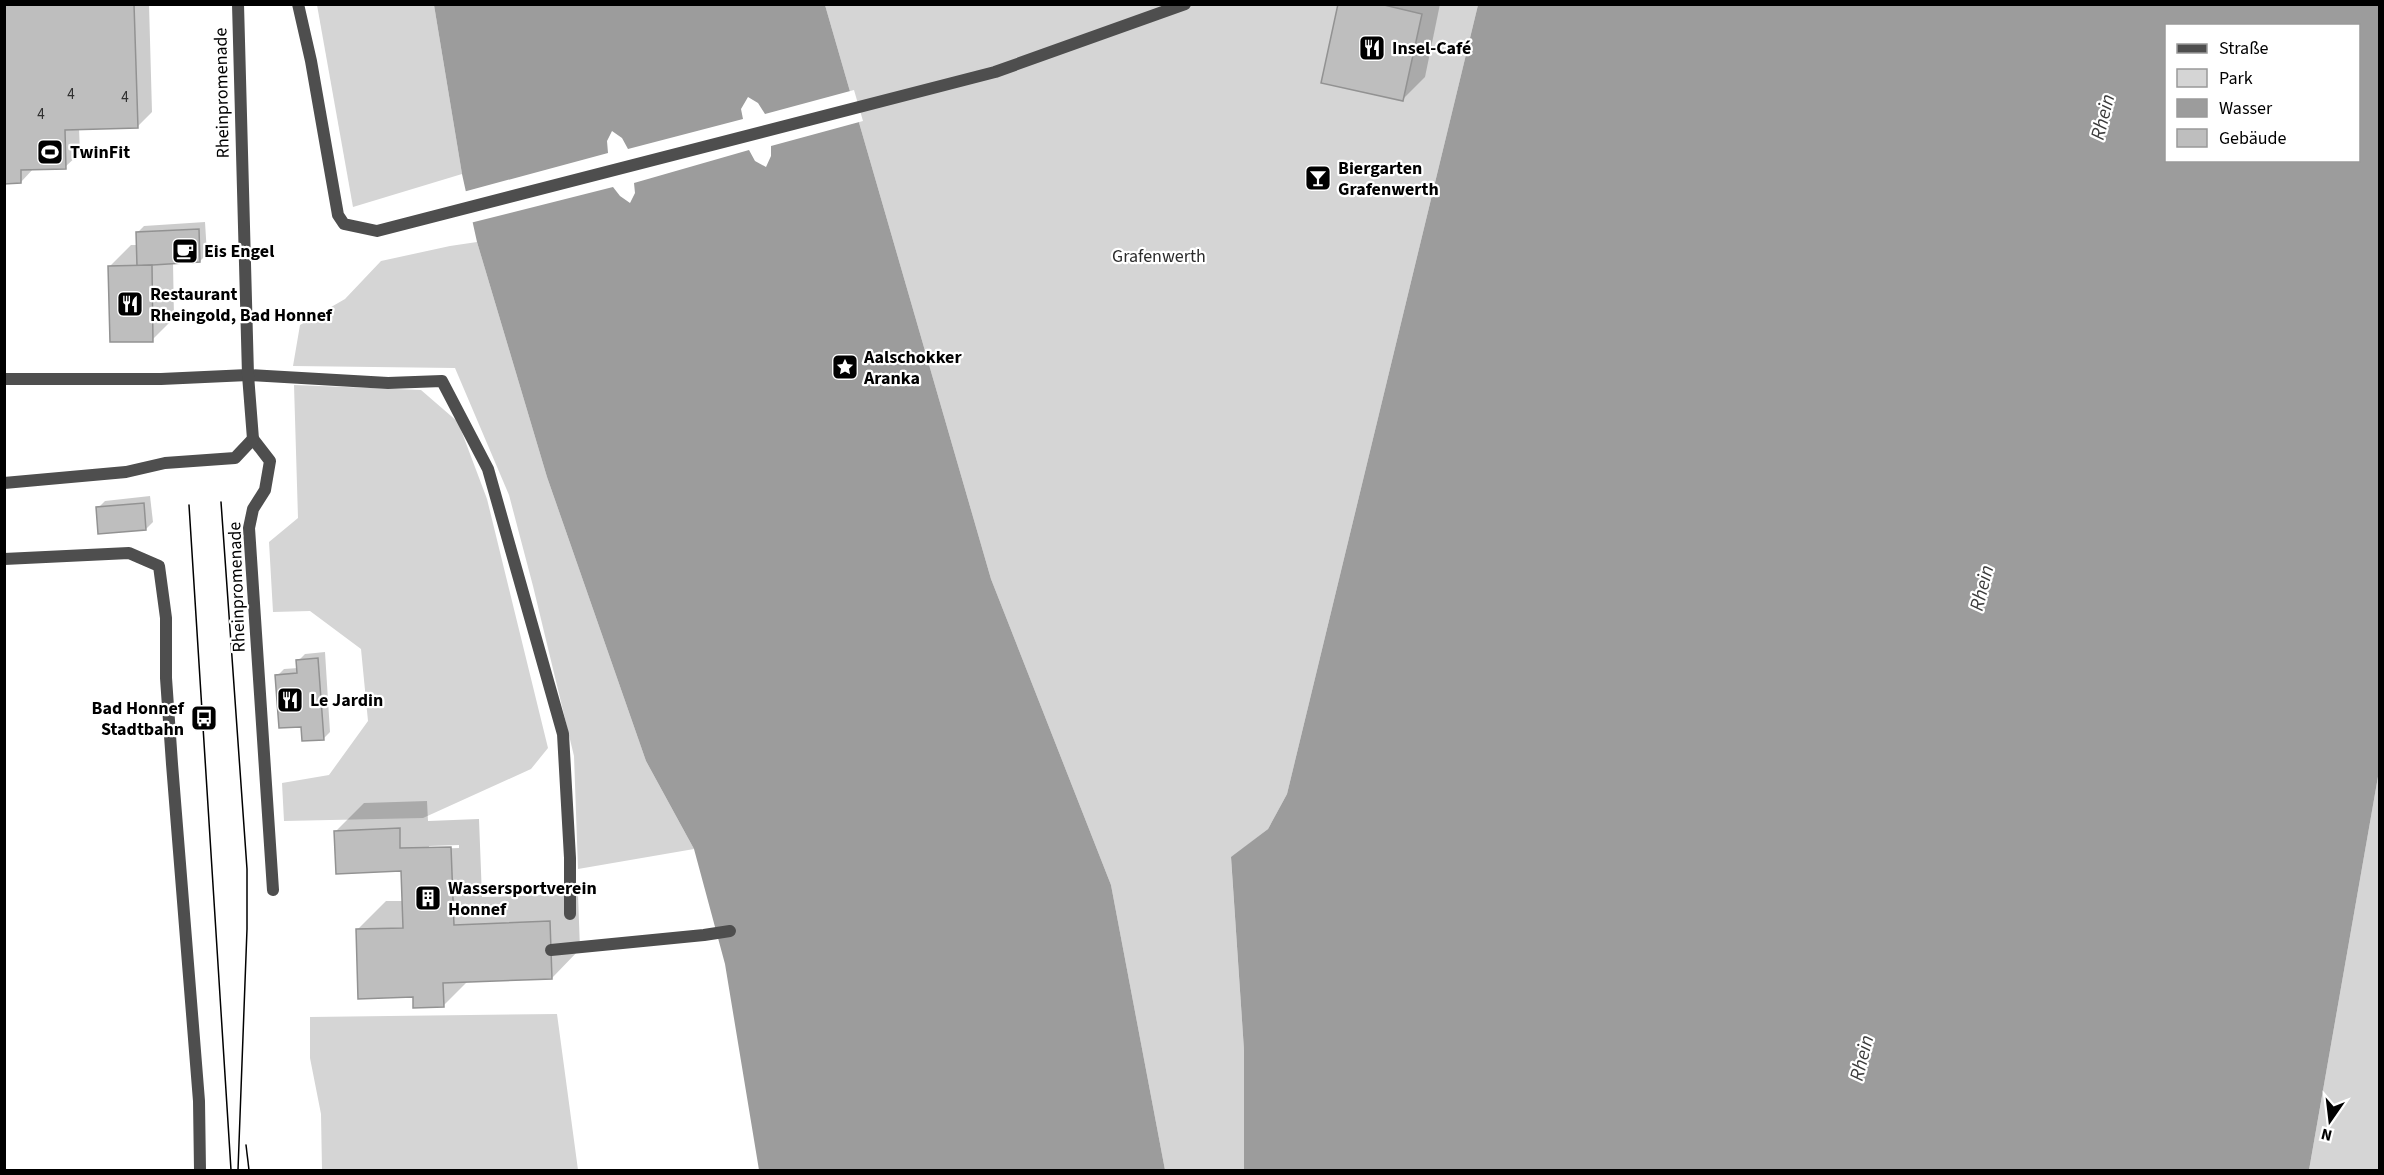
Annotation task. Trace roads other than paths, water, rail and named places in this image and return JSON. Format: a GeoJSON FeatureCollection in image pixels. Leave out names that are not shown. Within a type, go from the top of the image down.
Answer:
{"type":"FeatureCollection","features":[{"type":"Feature","properties":{"kind":"street","name":"Rheinpromenade"},"geometry":{"type":"LineString","coordinates":[[238,4],[248,375],[253,439],[270,461],[265,489],[253,508],[249,528],[273,890]]}},
{"type":"Feature","properties":{"kind":"street"},"geometry":{"type":"LineString","coordinates":[[298,4],[311,61],[338,215],[344,224],[378,231],[995,72],[1162,9],[1185,4]]}},
{"type":"Feature","properties":{"kind":"street"},"geometry":{"type":"LineString","coordinates":[[4,379],[161,379],[248,375],[388,383],[442,381],[488,469],[562,734],[570,858],[570,914]]}},
{"type":"Feature","properties":{"kind":"street"},"geometry":{"type":"LineString","coordinates":[[4,483],[126,472],[165,463],[235,458],[253,439]]}},
{"type":"Feature","properties":{"kind":"street"},"geometry":{"type":"LineString","coordinates":[[4,560],[129,553],[159,566],[166,618],[166,678],[171,753],[199,1101],[200,1170]]}},
{"type":"Feature","properties":{"kind":"street"},"geometry":{"type":"LineString","coordinates":[[551,950],[704,935],[730,930]]}},
{"type":"Feature","properties":{"kind":"water"},"geometry":{"type":"Polygon","coordinates":[[[434,5],[825,5],[991,579],[1111,885],[1165,1170],[759,1170],[725,964],[694,849],[646,761],[547,477],[477,242],[462,174],[434,5]]]}},
{"type":"Feature","properties":{"kind":"water","name":"Rhein"},"geometry":{"type":"Polygon","coordinates":[[[1478,5],[2379,5],[2379,771],[2309,1170],[1244,1170],[1244,1050],[1231,857],[1268,829],[1287,794],[1478,5]]]}},
{"type":"Feature","properties":{"kind":"tram line"},"geometry":{"type":"LineString","coordinates":[[221,502],[247,869],[238,1170]]}},
{"type":"Feature","properties":{"kind":"tram line"},"geometry":{"type":"LineString","coordinates":[[189,505],[231,1170]]}},
{"type":"Feature","properties":{"kind":"tram line"},"geometry":{"type":"LineString","coordinates":[[246,1145],[249,1170]]}},
{"type":"Feature","properties":{"kind":"place","name":"Insel-Café"},"geometry":{"type":"Point","coordinates":[1372,48]}},
{"type":"Feature","properties":{"kind":"place","name":"TwinFit"},"geometry":{"type":"Point","coordinates":[50,152]}},
{"type":"Feature","properties":{"kind":"place","name":"Biergarten Grafenwerth"},"geometry":{"type":"Point","coordinates":[1318,178]}},
{"type":"Feature","properties":{"kind":"place","name":"Eis Engel"},"geometry":{"type":"Point","coordinates":[185,251]}},
{"type":"Feature","properties":{"kind":"place","name":"Restaurant Rheingold, Bad Honnef"},"geometry":{"type":"Point","coordinates":[130,304]}},
{"type":"Feature","properties":{"kind":"place","name":"Aalschokker Aranka"},"geometry":{"type":"Point","coordinates":[845,367]}},
{"type":"Feature","properties":{"kind":"place","name":"Le Jardin"},"geometry":{"type":"Point","coordinates":[290,700]}},
{"type":"Feature","properties":{"kind":"place","name":"Bad Honnef Stadtbahn"},"geometry":{"type":"Point","coordinates":[204,718]}},
{"type":"Feature","properties":{"kind":"place","name":"Wassersportverein Honnef"},"geometry":{"type":"Point","coordinates":[428,898]}},
{"type":"Feature","properties":{"kind":"park label","name":"Grafenwerth"},"geometry":{"type":"Point","coordinates":[1159,256]}}]}
